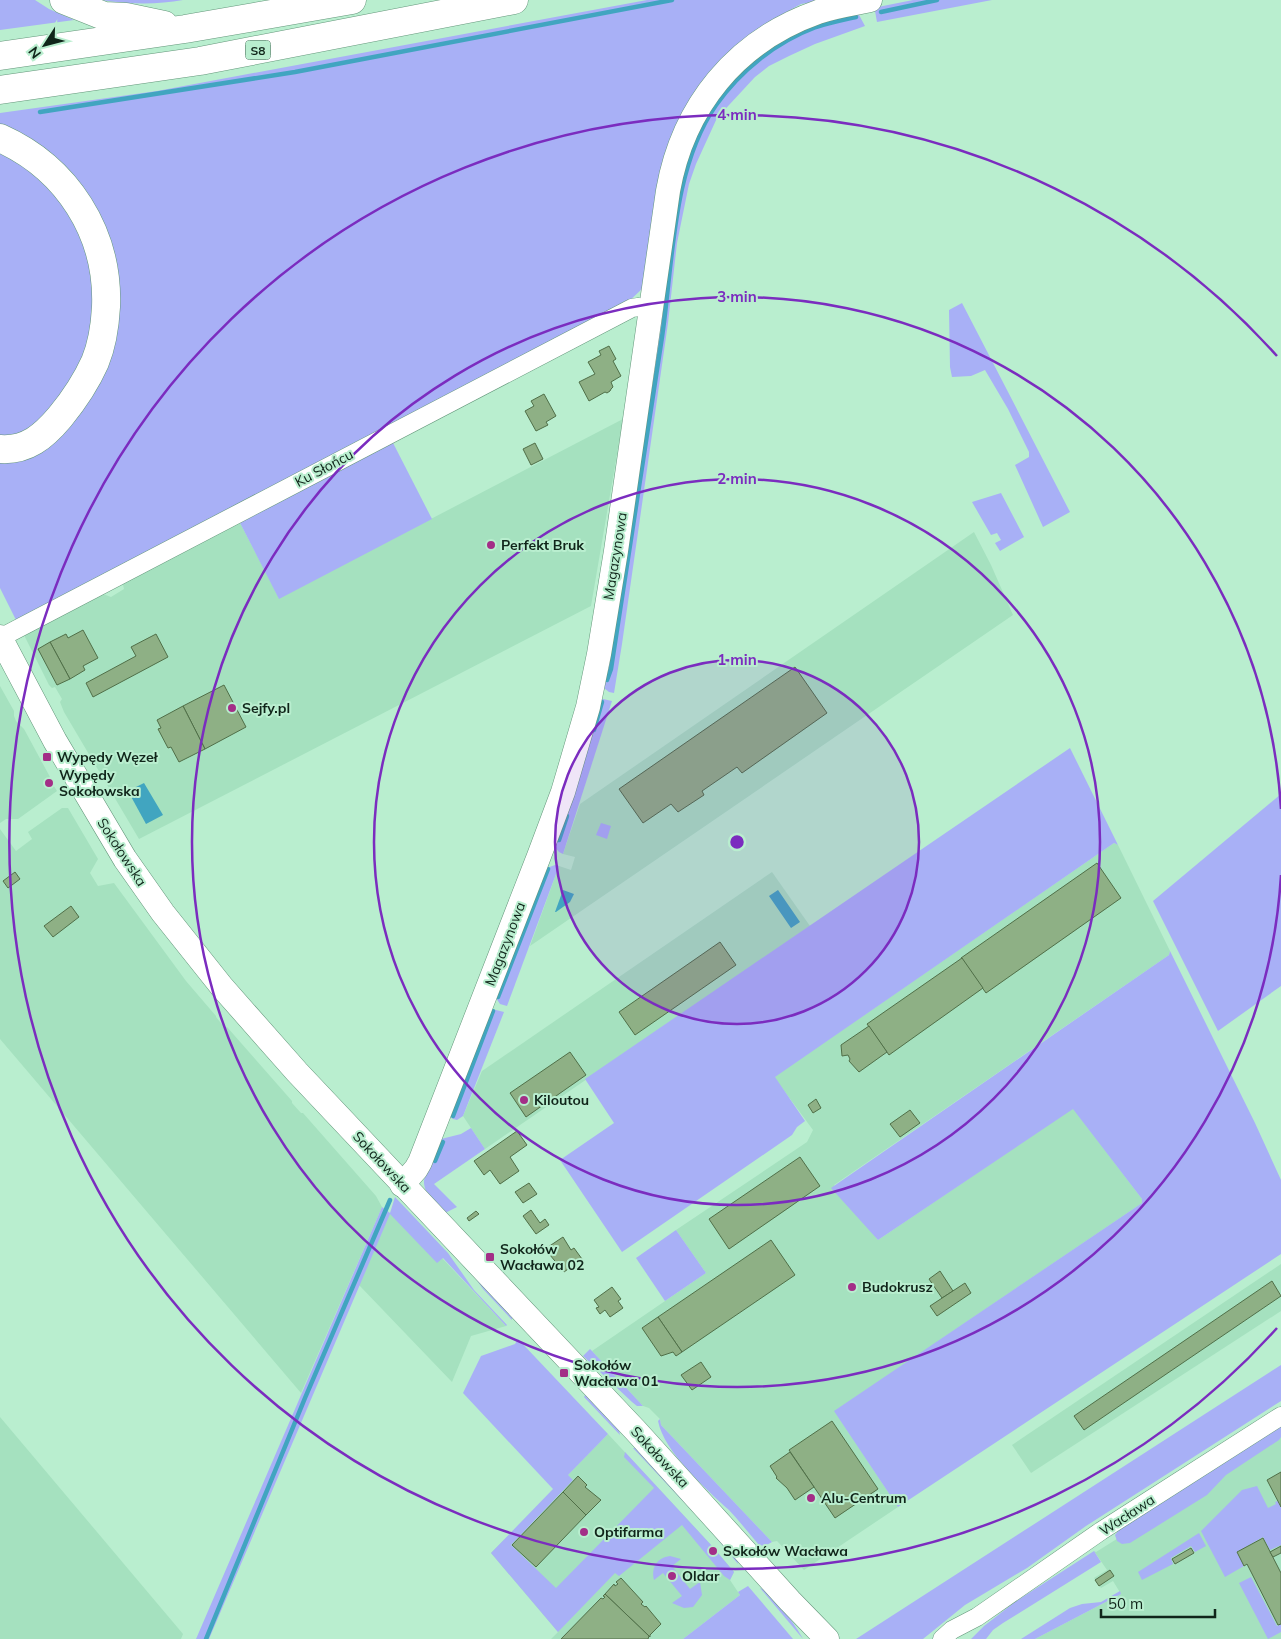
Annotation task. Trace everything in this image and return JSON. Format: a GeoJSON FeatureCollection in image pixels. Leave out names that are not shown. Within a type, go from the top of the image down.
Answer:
{"type":"FeatureCollection","features":[{"type":"Feature","properties":{"kind":"highway"},"geometry":{"type":"LineString","coordinates":[[64,0],[104,16],[126,17],[185,29]]}},
{"type":"Feature","properties":{"kind":"highway"},"geometry":{"type":"LineString","coordinates":[[0,56],[185,29],[352,0]]}},
{"type":"Feature","properties":{"kind":"highway","name":"S8"},"geometry":{"type":"LineString","coordinates":[[0,90],[200,61],[514,0]]}},
{"type":"Feature","properties":{"kind":"highway"},"geometry":{"type":"LineString","coordinates":[[0,138],[33,156],[49,169],[78,203],[91,226],[99,249],[106,295],[100,348],[79,392],[58,420],[31,444],[18,449],[0,449]]}},
{"type":"Feature","properties":{"kind":"street","name":"Magazynowa"},"geometry":{"type":"LineString","coordinates":[[402,1184],[420,1162],[539,856],[575,752],[588,707],[616,551],[650,309],[676,154],[690,121],[709,91],[737,60],[776,31],[819,12],[870,0]]}},
{"type":"Feature","properties":{"kind":"street","name":"Ku Słońcu"},"geometry":{"type":"LineString","coordinates":[[0,638],[632,308],[638,306],[650,309]]}},
{"type":"Feature","properties":{"kind":"street","name":"Sokołowska"},"geometry":{"type":"LineString","coordinates":[[0,638],[82,790],[125,859],[163,913],[238,1007],[402,1184],[636,1431],[790,1601],[827,1639]]}},
{"type":"Feature","properties":{"kind":"street","name":"Wacława"},"geometry":{"type":"LineString","coordinates":[[942,1639],[952,1630],[977,1618],[1101,1531],[1281,1416]]}},
{"type":"Feature","properties":{"kind":"street","name":"Wacława"},"geometry":{"type":"LineString","coordinates":[[964,1639],[977,1618]]}},
{"type":"Feature","properties":{"kind":"shaded area"},"geometry":{"type":"Polygon","coordinates":[[[0,0],[35,0],[49,9],[74,20],[0,30],[0,0]]]}},
{"type":"Feature","properties":{"kind":"shaded area"},"geometry":{"type":"Polygon","coordinates":[[[101,0],[183,0],[163,3],[142,3],[101,0]]]}},
{"type":"Feature","properties":{"kind":"shaded area"},"geometry":{"type":"Polygon","coordinates":[[[647,0],[824,0],[801,4],[769,22],[740,44],[690,105],[643,288],[625,305],[18,624],[0,588],[0,461],[29,459],[54,441],[116,266],[0,128],[0,113],[157,91],[647,0]]]}},
{"type":"Feature","properties":{"kind":"shaded area"},"geometry":{"type":"Polygon","coordinates":[[[913,0],[992,0],[877,22],[875,11],[878,7],[913,0]]]}},
{"type":"Feature","properties":{"kind":"shaded area"},"geometry":{"type":"Polygon","coordinates":[[[858,13],[865,26],[815,44],[789,56],[769,66],[755,77],[717,118],[696,164],[689,184],[677,243],[668,323],[622,644],[614,693],[609,692],[604,688],[678,189],[696,133],[727,85],[765,51],[811,25],[858,13]]]}},
{"type":"Feature","properties":{"kind":"shaded area"},"geometry":{"type":"Polygon","coordinates":[[[0,148],[37,171],[86,235],[100,305],[80,377],[23,436],[0,436],[0,148]]]}},
{"type":"Feature","properties":{"kind":"shaded area"},"geometry":{"type":"Polygon","coordinates":[[[962,303],[1070,512],[1043,527],[1015,465],[1029,457],[1029,452],[1008,409],[985,370],[971,376],[952,377],[950,367],[949,310],[962,303]]]}},
{"type":"Feature","properties":{"kind":"shaded area"},"geometry":{"type":"Polygon","coordinates":[[[623,419],[591,606],[139,839],[64,712],[60,702],[62,699],[55,687],[52,688],[49,685],[22,631],[98,592],[111,597],[124,589],[122,580],[238,519],[279,598],[623,419]]]}},
{"type":"Feature","properties":{"kind":"shaded area"},"geometry":{"type":"Polygon","coordinates":[[[391,439],[432,519],[279,599],[238,519],[391,439]]]}},
{"type":"Feature","properties":{"kind":"shaded area"},"geometry":{"type":"Polygon","coordinates":[[[1001,493],[1024,537],[1000,551],[995,543],[1001,540],[997,533],[991,535],[972,502],[1001,493]]]}},
{"type":"Feature","properties":{"kind":"shaded area"},"geometry":{"type":"Polygon","coordinates":[[[974,532],[1013,615],[530,946],[559,866],[571,870],[575,857],[563,854],[580,804],[974,532]]]}},
{"type":"Feature","properties":{"kind":"shaded area"},"geometry":{"type":"Polygon","coordinates":[[[0,686],[14,711],[16,721],[24,729],[57,791],[18,819],[6,819],[0,823],[0,686]]]}},
{"type":"Feature","properties":{"kind":"shaded area"},"geometry":{"type":"Polygon","coordinates":[[[603,699],[612,701],[563,854],[554,846],[599,702],[603,699]]]}},
{"type":"Feature","properties":{"kind":"shaded area"},"geometry":{"type":"Polygon","coordinates":[[[1070,748],[1118,845],[1114,843],[775,1077],[805,1121],[797,1127],[792,1135],[622,1252],[560,1160],[614,1123],[585,1079],[1070,748]]]}},
{"type":"Feature","properties":{"kind":"shaded area"},"geometry":{"type":"Polygon","coordinates":[[[144,783],[163,815],[146,824],[128,791],[144,783]]]}},
{"type":"Feature","properties":{"kind":"shaded area"},"geometry":{"type":"Polygon","coordinates":[[[1281,794],[1281,986],[1218,1031],[1153,901],[1281,794]]]}},
{"type":"Feature","properties":{"kind":"shaded area"},"geometry":{"type":"Polygon","coordinates":[[[62,808],[68,808],[98,859],[90,873],[98,886],[114,883],[186,981],[225,1028],[227,1027],[292,1103],[376,1196],[382,1207],[301,1393],[0,1039],[0,829],[16,851],[32,839],[28,832],[62,808]]]}},
{"type":"Feature","properties":{"kind":"shaded area"},"geometry":{"type":"Polygon","coordinates":[[[601,823],[611,826],[607,839],[596,835],[601,823]]]}},
{"type":"Feature","properties":{"kind":"shaded area"},"geometry":{"type":"Polygon","coordinates":[[[1114,843],[1118,845],[1170,951],[1169,955],[834,1185],[878,1240],[1073,1108],[1142,1199],[1142,1203],[835,1411],[898,1507],[804,1570],[777,1541],[772,1542],[661,1425],[660,1419],[649,1408],[643,1406],[592,1351],[706,1273],[676,1230],[807,1142],[813,1130],[774,1077],[1114,843]]]}},
{"type":"Feature","properties":{"kind":"shaded area"},"geometry":{"type":"Polygon","coordinates":[[[555,865],[559,866],[507,1006],[500,1004],[496,998],[544,869],[555,865]]]}},
{"type":"Feature","properties":{"kind":"shaded area"},"geometry":{"type":"Polygon","coordinates":[[[772,872],[810,926],[485,1149],[463,1116],[482,1071],[772,872]]]}},
{"type":"Feature","properties":{"kind":"shaded area"},"geometry":{"type":"Polygon","coordinates":[[[563,890],[574,894],[570,902],[555,912],[563,890]]]}},
{"type":"Feature","properties":{"kind":"shaded area"},"geometry":{"type":"Polygon","coordinates":[[[778,890],[800,922],[791,928],[769,896],[778,890]]]}},
{"type":"Feature","properties":{"kind":"shaded area"},"geometry":{"type":"Polygon","coordinates":[[[1170,951],[1281,1180],[1281,1254],[898,1507],[834,1411],[1142,1203],[1142,1199],[1073,1109],[878,1240],[831,1188],[1169,955],[1170,951]]]}},
{"type":"Feature","properties":{"kind":"shaded area"},"geometry":{"type":"Polygon","coordinates":[[[492,1009],[504,1012],[463,1116],[457,1120],[453,1119],[450,1116],[492,1009]]]}},
{"type":"Feature","properties":{"kind":"shaded area"},"geometry":{"type":"Polygon","coordinates":[[[471,1128],[485,1149],[434,1184],[457,1207],[445,1213],[428,1194],[424,1180],[441,1139],[461,1134],[471,1128]]]}},
{"type":"Feature","properties":{"kind":"shaded area"},"geometry":{"type":"Polygon","coordinates":[[[395,1197],[448,1253],[474,1290],[507,1325],[443,1258],[437,1263],[390,1214],[209,1639],[196,1639],[382,1207],[390,1213],[395,1197]]]}},
{"type":"Feature","properties":{"kind":"shaded area"},"geometry":{"type":"Polygon","coordinates":[[[390,1213],[437,1262],[442,1258],[506,1326],[471,1336],[452,1382],[359,1285],[390,1213]]]}},
{"type":"Feature","properties":{"kind":"shaded area"},"geometry":{"type":"Polygon","coordinates":[[[676,1230],[706,1273],[665,1301],[636,1258],[676,1230]]]}},
{"type":"Feature","properties":{"kind":"shaded area"},"geometry":{"type":"Polygon","coordinates":[[[459,1255],[512,1316],[512,1320],[483,1289],[459,1255]]]}},
{"type":"Feature","properties":{"kind":"shaded area"},"geometry":{"type":"Polygon","coordinates":[[[1281,1264],[1281,1311],[1031,1473],[1012,1445],[1281,1264]]]}},
{"type":"Feature","properties":{"kind":"shaded area"},"geometry":{"type":"Polygon","coordinates":[[[518,1339],[608,1434],[568,1475],[573,1480],[511,1545],[556,1588],[654,1488],[624,1457],[625,1452],[712,1546],[708,1550],[713,1557],[718,1553],[734,1572],[730,1580],[724,1576],[682,1525],[619,1576],[615,1573],[558,1632],[491,1553],[553,1489],[463,1393],[481,1356],[515,1344],[518,1339]]]}},
{"type":"Feature","properties":{"kind":"shaded area"},"geometry":{"type":"Polygon","coordinates":[[[590,1349],[643,1406],[637,1406],[632,1402],[583,1356],[590,1349]]]}},
{"type":"Feature","properties":{"kind":"shaded area"},"geometry":{"type":"Polygon","coordinates":[[[1281,1365],[1281,1401],[1086,1526],[1027,1568],[965,1605],[923,1639],[856,1639],[1281,1365]]]}},
{"type":"Feature","properties":{"kind":"shaded area"},"geometry":{"type":"Polygon","coordinates":[[[587,1392],[618,1427],[620,1435],[584,1397],[587,1392]]]}},
{"type":"Feature","properties":{"kind":"shaded area"},"geometry":{"type":"Polygon","coordinates":[[[0,1417],[183,1634],[181,1639],[0,1639],[0,1417]]]}},
{"type":"Feature","properties":{"kind":"shaded area"},"geometry":{"type":"Polygon","coordinates":[[[660,1419],[661,1425],[772,1542],[765,1546],[759,1545],[729,1510],[687,1469],[668,1445],[658,1421],[660,1419]]]}},
{"type":"Feature","properties":{"kind":"shaded area"},"geometry":{"type":"Polygon","coordinates":[[[1281,1426],[1281,1437],[1279,1440],[1226,1475],[1207,1495],[1130,1543],[1122,1544],[1117,1541],[1115,1535],[1119,1530],[1281,1426]]]}},
{"type":"Feature","properties":{"kind":"shaded area"},"geometry":{"type":"Polygon","coordinates":[[[1281,1429],[1281,1639],[1035,1639],[1121,1594],[1113,1581],[1101,1588],[1094,1578],[1107,1570],[1094,1551],[1096,1552],[1136,1527],[1281,1429]]]}},
{"type":"Feature","properties":{"kind":"shaded area"},"geometry":{"type":"Polygon","coordinates":[[[608,1434],[734,1572],[730,1580],[740,1595],[683,1639],[551,1639],[558,1632],[491,1553],[608,1434]]]}},
{"type":"Feature","properties":{"kind":"shaded area"},"geometry":{"type":"Polygon","coordinates":[[[633,1448],[636,1448],[737,1559],[738,1564],[709,1529],[633,1448]]]}},
{"type":"Feature","properties":{"kind":"shaded area"},"geometry":{"type":"Polygon","coordinates":[[[1257,1486],[1268,1508],[1278,1501],[1281,1507],[1281,1545],[1270,1550],[1263,1537],[1237,1552],[1244,1566],[1225,1577],[1201,1531],[1242,1490],[1257,1486]]]}},
{"type":"Feature","properties":{"kind":"shaded area"},"geometry":{"type":"Polygon","coordinates":[[[1199,1533],[1206,1546],[1195,1552],[1191,1546],[1171,1558],[1173,1564],[1142,1580],[1138,1572],[1199,1533]]]}},
{"type":"Feature","properties":{"kind":"shaded area"},"geometry":{"type":"Polygon","coordinates":[[[1094,1551],[1101,1562],[1003,1623],[993,1630],[986,1639],[971,1639],[984,1626],[1015,1602],[1094,1551]]]}},
{"type":"Feature","properties":{"kind":"shaded area"},"geometry":{"type":"Polygon","coordinates":[[[670,1556],[681,1559],[672,1566],[690,1589],[700,1582],[702,1595],[693,1607],[684,1608],[672,1603],[682,1596],[663,1573],[654,1580],[653,1571],[658,1561],[670,1556]]]}},
{"type":"Feature","properties":{"kind":"shaded area"},"geometry":{"type":"Polygon","coordinates":[[[1251,1577],[1277,1626],[1281,1624],[1281,1632],[1268,1639],[1239,1583],[1251,1577]]]}},
{"type":"Feature","properties":{"kind":"shaded area"},"geometry":{"type":"Polygon","coordinates":[[[748,1586],[793,1639],[683,1639],[740,1595],[738,1592],[748,1586]]]}},
{"type":"Feature","properties":{"kind":"shaded area"},"geometry":{"type":"Polygon","coordinates":[[[760,1588],[777,1603],[803,1639],[760,1588]]]}},
{"type":"Feature","properties":{"kind":"shaded area"},"geometry":{"type":"Polygon","coordinates":[[[1120,1591],[1121,1594],[1035,1639],[1021,1639],[1070,1608],[1082,1604],[1101,1602],[1120,1591]]]}},
{"type":"Feature","properties":{"kind":"building"},"geometry":{"type":"Polygon","coordinates":[[[609,346],[616,359],[613,361],[621,376],[611,382],[613,387],[610,391],[589,401],[579,382],[595,374],[588,362],[601,355],[599,351],[609,346]]]}},
{"type":"Feature","properties":{"kind":"building"},"geometry":{"type":"Polygon","coordinates":[[[544,394],[556,416],[546,422],[548,425],[536,431],[525,411],[534,406],[531,401],[544,394]]]}},
{"type":"Feature","properties":{"kind":"building"},"geometry":{"type":"Polygon","coordinates":[[[535,443],[543,459],[531,465],[523,449],[535,443]]]}},
{"type":"Feature","properties":{"kind":"building"},"geometry":{"type":"Polygon","coordinates":[[[83,630],[98,658],[83,666],[85,670],[70,679],[50,642],[66,634],[68,638],[83,630]]]}},
{"type":"Feature","properties":{"kind":"building"},"geometry":{"type":"Polygon","coordinates":[[[156,634],[168,657],[93,697],[86,683],[136,656],[131,647],[156,634]]]}},
{"type":"Feature","properties":{"kind":"building"},"geometry":{"type":"Polygon","coordinates":[[[50,642],[70,679],[57,685],[38,649],[50,642]]]}},
{"type":"Feature","properties":{"kind":"building"},"geometry":{"type":"Polygon","coordinates":[[[795,667],[827,713],[742,773],[737,767],[702,791],[704,795],[678,812],[671,804],[643,823],[619,789],[795,667]]]}},
{"type":"Feature","properties":{"kind":"building"},"geometry":{"type":"Polygon","coordinates":[[[224,685],[246,727],[205,749],[183,706],[224,685]]]}},
{"type":"Feature","properties":{"kind":"building"},"geometry":{"type":"Polygon","coordinates":[[[183,706],[205,749],[179,762],[171,747],[168,748],[158,729],[161,728],[157,720],[183,706]]]}},
{"type":"Feature","properties":{"kind":"building","name":"Wypędy Sokołowska"},"geometry":{"type":"Polygon","coordinates":[[[49,778],[52,784],[49,786],[45,780],[49,778]]]}},
{"type":"Feature","properties":{"kind":"building"},"geometry":{"type":"Polygon","coordinates":[[[1097,863],[1121,898],[986,993],[961,958],[1097,863]]]}},
{"type":"Feature","properties":{"kind":"building"},"geometry":{"type":"Polygon","coordinates":[[[15,872],[20,879],[8,888],[3,881],[15,872]]]}},
{"type":"Feature","properties":{"kind":"building"},"geometry":{"type":"Polygon","coordinates":[[[71,906],[79,917],[53,937],[44,926],[71,906]]]}},
{"type":"Feature","properties":{"kind":"building"},"geometry":{"type":"Polygon","coordinates":[[[720,942],[736,965],[635,1035],[619,1012],[720,942]]]}},
{"type":"Feature","properties":{"kind":"building"},"geometry":{"type":"Polygon","coordinates":[[[962,958],[983,988],[889,1055],[867,1024],[962,958]]]}},
{"type":"Feature","properties":{"kind":"building"},"geometry":{"type":"Polygon","coordinates":[[[869,1026],[887,1052],[859,1072],[849,1061],[848,1055],[842,1056],[841,1045],[869,1026]]]}},
{"type":"Feature","properties":{"kind":"building"},"geometry":{"type":"Polygon","coordinates":[[[570,1052],[586,1075],[526,1117],[510,1093],[570,1052]]]}},
{"type":"Feature","properties":{"kind":"building"},"geometry":{"type":"Polygon","coordinates":[[[816,1099],[821,1108],[813,1113],[808,1105],[816,1099]]]}},
{"type":"Feature","properties":{"kind":"building"},"geometry":{"type":"Polygon","coordinates":[[[910,1110],[920,1123],[900,1137],[890,1124],[910,1110]]]}},
{"type":"Feature","properties":{"kind":"building"},"geometry":{"type":"Polygon","coordinates":[[[517,1131],[527,1145],[510,1157],[519,1171],[500,1184],[490,1170],[484,1175],[474,1161],[517,1131]]]}},
{"type":"Feature","properties":{"kind":"building"},"geometry":{"type":"Polygon","coordinates":[[[800,1157],[820,1186],[729,1249],[709,1219],[800,1157]]]}},
{"type":"Feature","properties":{"kind":"building"},"geometry":{"type":"Polygon","coordinates":[[[529,1183],[537,1194],[523,1203],[515,1192],[529,1183]]]}},
{"type":"Feature","properties":{"kind":"building"},"geometry":{"type":"Polygon","coordinates":[[[531,1210],[540,1223],[545,1219],[549,1225],[536,1234],[523,1216],[531,1210]]]}},
{"type":"Feature","properties":{"kind":"building"},"geometry":{"type":"Polygon","coordinates":[[[476,1211],[479,1214],[469,1221],[467,1218],[476,1211]]]}},
{"type":"Feature","properties":{"kind":"building"},"geometry":{"type":"Polygon","coordinates":[[[563,1237],[571,1250],[574,1248],[582,1259],[564,1272],[545,1249],[563,1237]]]}},
{"type":"Feature","properties":{"kind":"building"},"geometry":{"type":"Polygon","coordinates":[[[771,1240],[795,1275],[682,1352],[658,1317],[771,1240]]]}},
{"type":"Feature","properties":{"kind":"building"},"geometry":{"type":"Polygon","coordinates":[[[940,1271],[953,1291],[942,1298],[929,1279],[940,1271]]]}},
{"type":"Feature","properties":{"kind":"building"},"geometry":{"type":"Polygon","coordinates":[[[1272,1281],[1281,1296],[1084,1430],[1074,1416],[1272,1281]]]}},
{"type":"Feature","properties":{"kind":"building"},"geometry":{"type":"Polygon","coordinates":[[[965,1283],[971,1293],[937,1316],[930,1306],[965,1283]]]}},
{"type":"Feature","properties":{"kind":"building"},"geometry":{"type":"Polygon","coordinates":[[[612,1287],[621,1299],[618,1301],[623,1308],[610,1317],[605,1310],[600,1314],[596,1308],[599,1307],[594,1300],[612,1287]]]}},
{"type":"Feature","properties":{"kind":"building"},"geometry":{"type":"Polygon","coordinates":[[[658,1317],[682,1352],[676,1356],[673,1352],[661,1356],[642,1328],[658,1317]]]}},
{"type":"Feature","properties":{"kind":"building"},"geometry":{"type":"Polygon","coordinates":[[[701,1362],[711,1377],[692,1390],[681,1375],[701,1362]]]}},
{"type":"Feature","properties":{"kind":"building"},"geometry":{"type":"Polygon","coordinates":[[[832,1421],[878,1489],[835,1518],[789,1450],[832,1421]]]}},
{"type":"Feature","properties":{"kind":"building"},"geometry":{"type":"Polygon","coordinates":[[[790,1452],[814,1487],[795,1500],[787,1488],[776,1478],[770,1466],[790,1452]]]}},
{"type":"Feature","properties":{"kind":"building"},"geometry":{"type":"Polygon","coordinates":[[[1281,1472],[1281,1507],[1267,1480],[1281,1472]]]}},
{"type":"Feature","properties":{"kind":"building"},"geometry":{"type":"Polygon","coordinates":[[[578,1476],[587,1485],[585,1487],[601,1500],[586,1515],[563,1492],[578,1476]]]}},
{"type":"Feature","properties":{"kind":"building"},"geometry":{"type":"Polygon","coordinates":[[[563,1492],[586,1515],[536,1567],[512,1545],[563,1492]]]}},
{"type":"Feature","properties":{"kind":"building"},"geometry":{"type":"Polygon","coordinates":[[[1263,1538],[1281,1573],[1281,1624],[1278,1625],[1247,1564],[1244,1566],[1237,1552],[1263,1538]]]}},
{"type":"Feature","properties":{"kind":"building"},"geometry":{"type":"Polygon","coordinates":[[[1281,1546],[1281,1553],[1273,1557],[1270,1552],[1281,1546]]]}},
{"type":"Feature","properties":{"kind":"building","name":"Sokołów Wacława"},"geometry":{"type":"Polygon","coordinates":[[[713,1547],[718,1552],[713,1556],[709,1551],[713,1547]]]}},
{"type":"Feature","properties":{"kind":"building"},"geometry":{"type":"Polygon","coordinates":[[[1191,1548],[1194,1553],[1175,1564],[1172,1559],[1191,1548]]]}},
{"type":"Feature","properties":{"kind":"building"},"geometry":{"type":"Polygon","coordinates":[[[1110,1570],[1114,1576],[1099,1586],[1095,1580],[1110,1570]]]}},
{"type":"Feature","properties":{"kind":"building"},"geometry":{"type":"Polygon","coordinates":[[[621,1578],[643,1602],[641,1604],[646,1606],[661,1624],[650,1637],[605,1594],[614,1584],[615,1586],[618,1584],[616,1582],[621,1578]]]}},
{"type":"Feature","properties":{"kind":"building"},"geometry":{"type":"Polygon","coordinates":[[[605,1594],[649,1636],[648,1639],[561,1639],[601,1598],[605,1597],[603,1596],[605,1594]]]}},
{"type":"Feature","properties":{"kind":"waterway"},"geometry":{"type":"LineString","coordinates":[[40,112],[295,72],[672,0]]}},
{"type":"Feature","properties":{"kind":"waterway"},"geometry":{"type":"LineString","coordinates":[[881,12],[937,0]]}},
{"type":"Feature","properties":{"kind":"waterway"},"geometry":{"type":"LineString","coordinates":[[607,680],[611,669],[662,337],[672,247],[682,186],[701,130],[726,92],[748,69],[773,49],[816,27],[856,17]]}},
{"type":"Feature","properties":{"kind":"waterway"},"geometry":{"type":"LineString","coordinates":[[594,730],[602,702]]}},
{"type":"Feature","properties":{"kind":"waterway"},"geometry":{"type":"LineString","coordinates":[[559,840],[567,816]]}},
{"type":"Feature","properties":{"kind":"waterway"},"geometry":{"type":"LineString","coordinates":[[498,997],[548,869]]}},
{"type":"Feature","properties":{"kind":"waterway"},"geometry":{"type":"LineString","coordinates":[[453,1116],[493,1011]]}},
{"type":"Feature","properties":{"kind":"waterway"},"geometry":{"type":"LineString","coordinates":[[435,1161],[443,1142]]}},
{"type":"Feature","properties":{"kind":"waterway"},"geometry":{"type":"LineString","coordinates":[[206,1639],[305,1398],[390,1200]]}},
{"type":"Feature","properties":{"kind":"place","name":"Perfekt Bruk"},"geometry":{"type":"Point","coordinates":[491,545]}},
{"type":"Feature","properties":{"kind":"place","name":"Sejfy.pl"},"geometry":{"type":"Point","coordinates":[232,708]}},
{"type":"Feature","properties":{"kind":"place","name":"Wypędy Węzeł"},"geometry":{"type":"Point","coordinates":[47,757]}},
{"type":"Feature","properties":{"kind":"place","name":"Wypędy Sokołowska"},"geometry":{"type":"Point","coordinates":[49,783]}},
{"type":"Feature","properties":{"kind":"place","name":"Kiloutou"},"geometry":{"type":"Point","coordinates":[524,1100]}},
{"type":"Feature","properties":{"kind":"place","name":"Sokołów Wacława 02"},"geometry":{"type":"Point","coordinates":[490,1257]}},
{"type":"Feature","properties":{"kind":"place","name":"Budokrusz"},"geometry":{"type":"Point","coordinates":[852,1287]}},
{"type":"Feature","properties":{"kind":"place","name":"Sokołów Wacława 01"},"geometry":{"type":"Point","coordinates":[564,1373]}},
{"type":"Feature","properties":{"kind":"place","name":"Alu-Centrum"},"geometry":{"type":"Point","coordinates":[811,1498]}},
{"type":"Feature","properties":{"kind":"place","name":"Optifarma"},"geometry":{"type":"Point","coordinates":[584,1532]}},
{"type":"Feature","properties":{"kind":"place","name":"Sokołów Wacława"},"geometry":{"type":"Point","coordinates":[713,1551]}},
{"type":"Feature","properties":{"kind":"place","name":"Oldar"},"geometry":{"type":"Point","coordinates":[672,1576]}}]}
